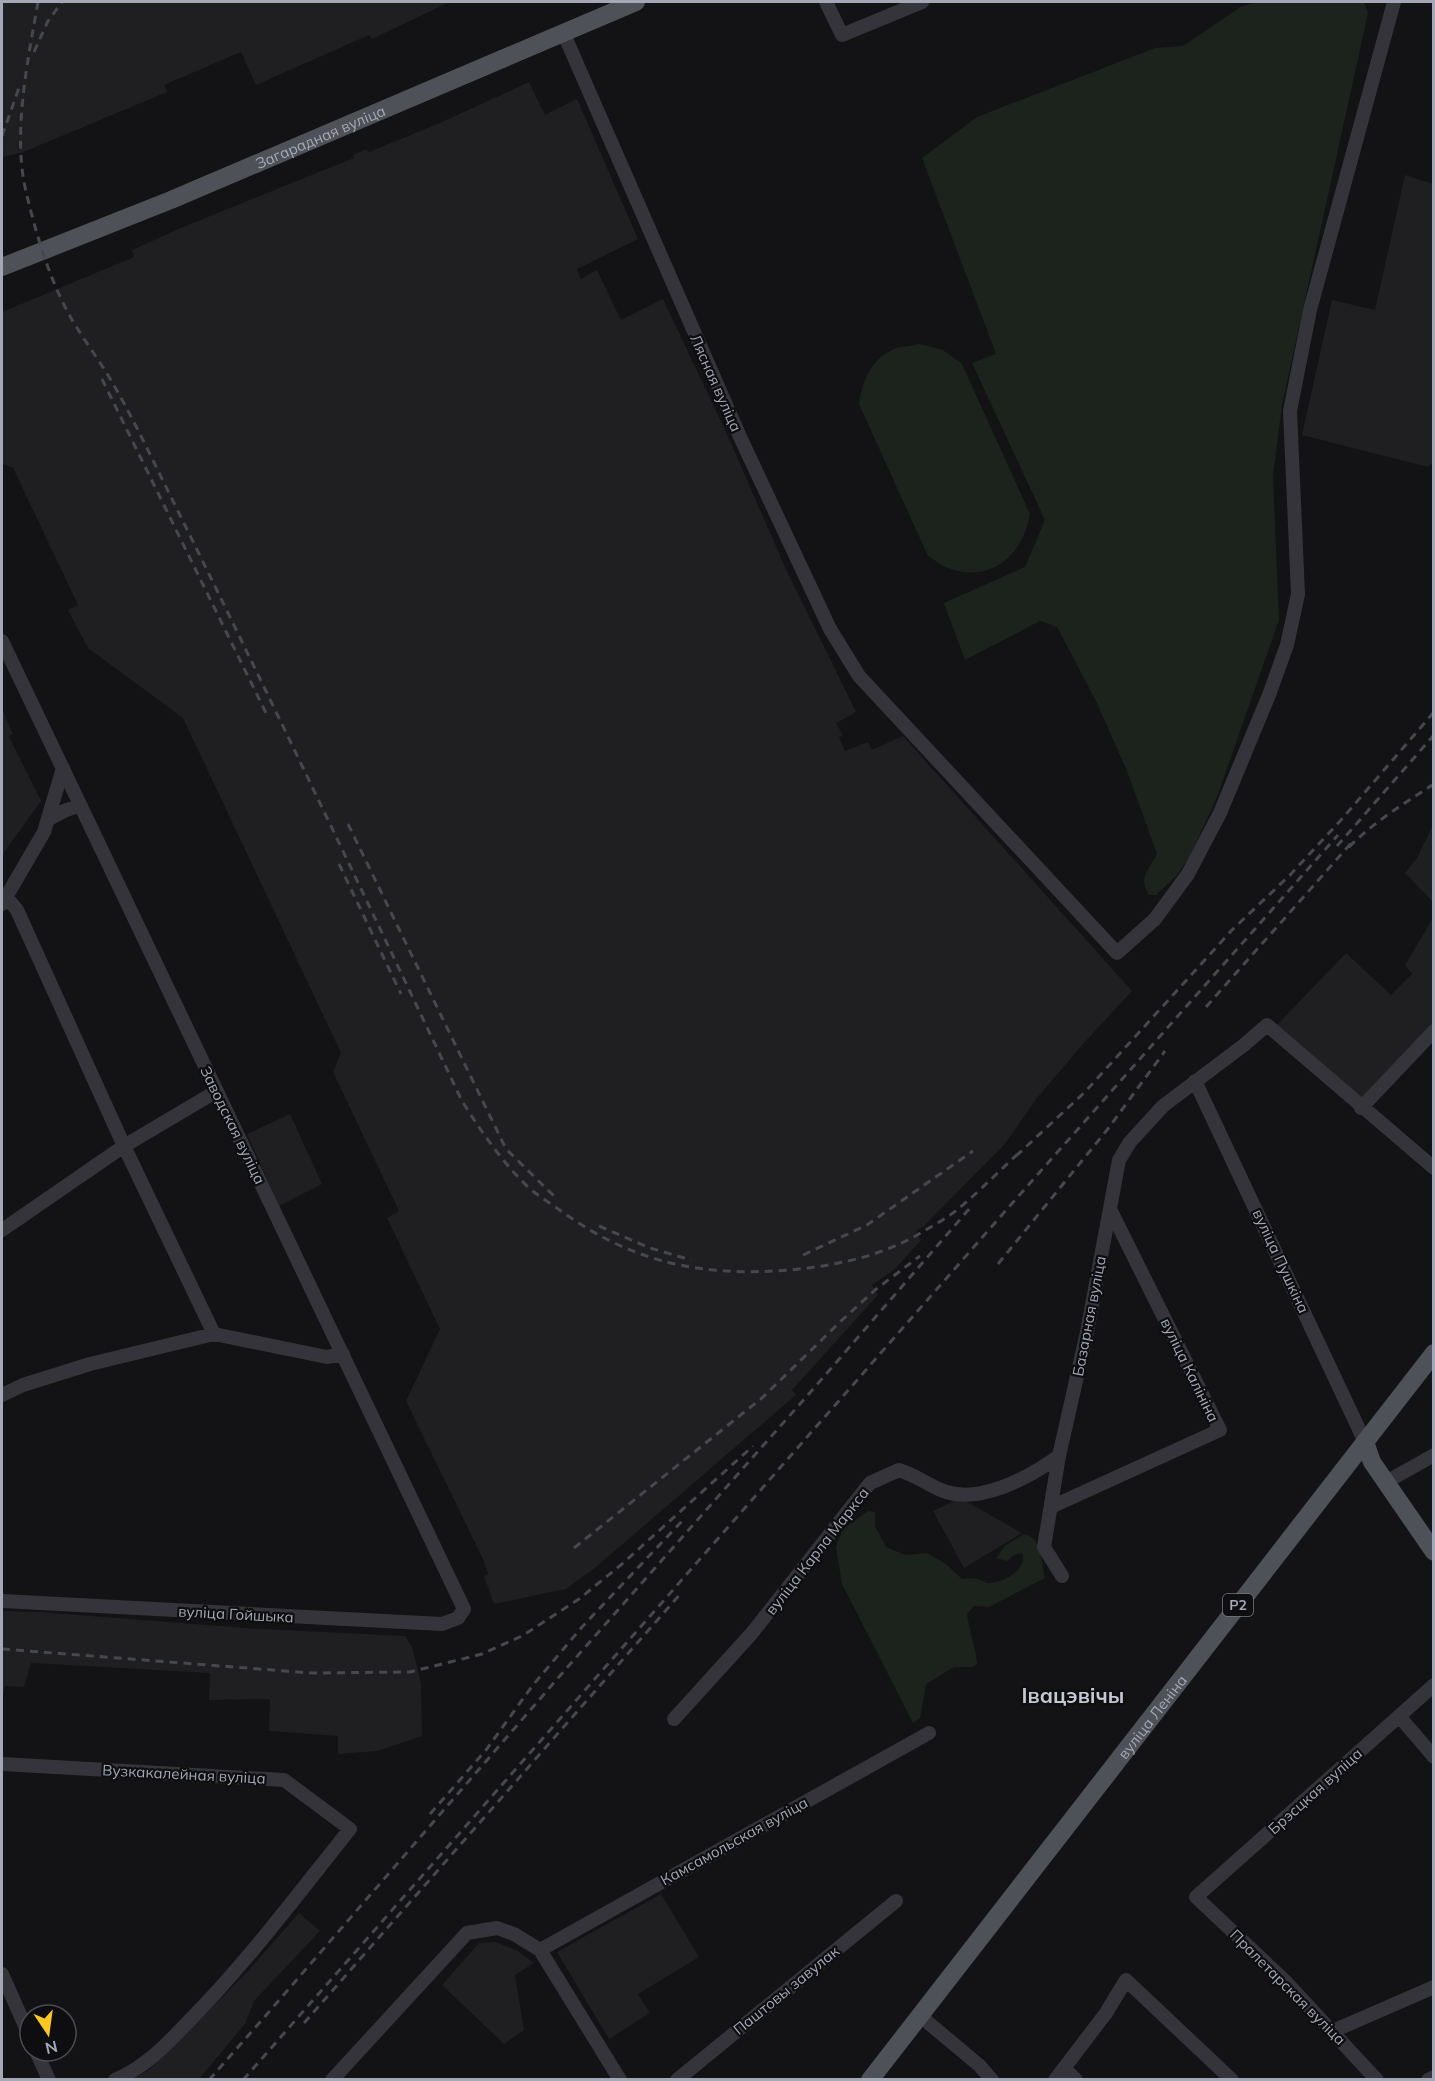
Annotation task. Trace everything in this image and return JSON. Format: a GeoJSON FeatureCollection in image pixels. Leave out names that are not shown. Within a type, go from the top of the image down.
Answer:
{"type":"FeatureCollection","features":[{"type":"Feature","properties":{"kind":"main road","name":"Загарадная вуліца"},"geometry":{"type":"LineString","coordinates":[[2,267],[171,200],[636,2]]}},
{"type":"Feature","properties":{"kind":"main road","name":"вуліца Леніна"},"geometry":{"type":"LineString","coordinates":[[870,2079],[1434,1353]]}},
{"type":"Feature","properties":{"kind":"main road"},"geometry":{"type":"LineString","coordinates":[[1365,1442],[1372,1462],[1434,1552]]}},
{"type":"Feature","properties":{"kind":"street"},"geometry":{"type":"LineString","coordinates":[[826,2],[842,35],[922,2]]}},
{"type":"Feature","properties":{"kind":"street","name":"Лясная вуліца"},"geometry":{"type":"LineString","coordinates":[[563,33],[688,321],[830,629],[859,676],[1116,953],[1155,919],[1188,874],[1220,813],[1269,695],[1287,645],[1298,594],[1290,411],[1310,310],[1394,2]]}},
{"type":"Feature","properties":{"kind":"street","name":"Заводская вуліца"},"geometry":{"type":"LineString","coordinates":[[2,641],[464,1609]]}},
{"type":"Feature","properties":{"kind":"street"},"geometry":{"type":"LineString","coordinates":[[63,768],[44,832],[4,901],[17,910],[124,1146],[214,1334]]}},
{"type":"Feature","properties":{"kind":"street"},"geometry":{"type":"LineString","coordinates":[[49,819],[80,804]]}},
{"type":"Feature","properties":{"kind":"street","name":"Базарная вуліца"},"geometry":{"type":"LineString","coordinates":[[1062,1576],[1044,1547],[1059,1456],[1087,1332],[1119,1160],[1130,1142],[1162,1106],[1267,1025],[1361,1108]]}},
{"type":"Feature","properties":{"kind":"street"},"geometry":{"type":"LineString","coordinates":[[1434,1031],[1361,1108],[1434,1168]]}},
{"type":"Feature","properties":{"kind":"street","name":"вуліца Пушкіна"},"geometry":{"type":"LineString","coordinates":[[1196,1081],[1365,1442]]}},
{"type":"Feature","properties":{"kind":"street"},"geometry":{"type":"LineString","coordinates":[[2,1230],[124,1146],[217,1091]]}},
{"type":"Feature","properties":{"kind":"street","name":"вуліца Калініна"},"geometry":{"type":"LineString","coordinates":[[1051,1507],[1220,1430],[1110,1209]]}},
{"type":"Feature","properties":{"kind":"street"},"geometry":{"type":"LineString","coordinates":[[2,1395],[23,1385],[90,1364],[214,1334],[327,1357],[343,1354]]}},
{"type":"Feature","properties":{"kind":"street"},"geometry":{"type":"LineString","coordinates":[[1386,1482],[1434,1455]]}},
{"type":"Feature","properties":{"kind":"street","name":"вуліца Карла Маркса"},"geometry":{"type":"LineString","coordinates":[[674,1719],[752,1633],[870,1483],[899,1470],[914,1474],[942,1490],[958,1494],[979,1493],[1010,1484],[1038,1472],[1059,1456]]}},
{"type":"Feature","properties":{"kind":"street","name":"вуліца Гойшыка"},"geometry":{"type":"LineString","coordinates":[[2,1601],[442,1624],[458,1618],[464,1609]]}},
{"type":"Feature","properties":{"kind":"street","name":"Брэсцкая вуліца"},"geometry":{"type":"LineString","coordinates":[[1196,1898],[1434,1685]]}},
{"type":"Feature","properties":{"kind":"street"},"geometry":{"type":"LineString","coordinates":[[1399,1716],[1434,1757]]}},
{"type":"Feature","properties":{"kind":"street","name":"Камсамольская вуліца"},"geometry":{"type":"LineString","coordinates":[[540,1950],[928,1733]]}},
{"type":"Feature","properties":{"kind":"street","name":"Вузкакалейная вуліца"},"geometry":{"type":"LineString","coordinates":[[2,1764],[284,1780],[350,1830],[205,2005],[152,2058],[131,2073],[115,2079]]}},
{"type":"Feature","properties":{"kind":"street","name":"Пралетарская вуліца"},"geometry":{"type":"LineString","coordinates":[[1196,1898],[1285,1981],[1377,2079]]}},
{"type":"Feature","properties":{"kind":"street","name":"Паштовы завулак"},"geometry":{"type":"LineString","coordinates":[[677,2079],[896,1901]]}},
{"type":"Feature","properties":{"kind":"street"},"geometry":{"type":"LineString","coordinates":[[332,2079],[467,1933],[497,1928],[514,1934],[540,1950],[620,2079]]}},
{"type":"Feature","properties":{"kind":"street"},"geometry":{"type":"LineString","coordinates":[[2,1974],[18,2010]]}},
{"type":"Feature","properties":{"kind":"street"},"geometry":{"type":"LineString","coordinates":[[1076,2079],[1059,2074],[1106,2013],[1126,1980],[1232,2079]]}},
{"type":"Feature","properties":{"kind":"street"},"geometry":{"type":"LineString","coordinates":[[1333,2031],[1434,1987]]}},
{"type":"Feature","properties":{"kind":"street"},"geometry":{"type":"LineString","coordinates":[[919,2015],[980,2066],[992,2079]]}},
{"type":"Feature","properties":{"kind":"street"},"geometry":{"type":"LineString","coordinates":[[42,2063],[49,2079]]}},
{"type":"Feature","properties":{"kind":"street"},"geometry":{"type":"LineString","coordinates":[[1428,2079],[1434,2077]]}},
{"type":"Feature","properties":{"kind":"shaded area"},"geometry":{"type":"Polygon","coordinates":[[[2,2],[450,2],[372,39],[369,35],[256,85],[241,52],[164,85],[167,92],[21,153],[2,157],[2,2]]]}},
{"type":"Feature","properties":{"kind":"shaded area"},"geometry":{"type":"Polygon","coordinates":[[[1260,2],[1364,2],[1368,13],[1282,405],[1273,476],[1279,620],[1217,797],[1189,858],[1176,876],[1156,895],[1149,895],[1144,879],[1157,854],[1127,771],[1096,701],[1057,627],[1040,621],[965,660],[944,603],[1025,567],[1045,520],[972,363],[996,354],[922,158],[977,117],[1155,48],[1183,46],[1242,6],[1260,2]]]}},
{"type":"Feature","properties":{"kind":"shaded area"},"geometry":{"type":"Polygon","coordinates":[[[529,82],[545,115],[577,99],[638,239],[577,269],[581,279],[597,270],[621,320],[663,299],[726,432],[785,567],[856,712],[836,723],[843,735],[839,737],[845,751],[868,742],[872,750],[903,736],[1132,991],[1037,1098],[1004,1145],[924,1226],[916,1231],[921,1240],[896,1268],[872,1285],[878,1295],[792,1390],[796,1395],[596,1567],[566,1589],[494,1604],[484,1576],[488,1574],[483,1559],[406,1401],[440,1329],[387,1218],[399,1211],[333,1072],[341,1053],[183,718],[88,648],[68,610],[78,605],[13,468],[2,464],[2,312],[134,257],[132,250],[183,227],[354,158],[353,155],[367,149],[369,152],[440,123],[529,82]]]}},
{"type":"Feature","properties":{"kind":"shaded area"},"geometry":{"type":"Polygon","coordinates":[[[1405,175],[1433,184],[1434,461],[1428,467],[1302,435],[1332,300],[1375,310],[1405,175]]]}},
{"type":"Feature","properties":{"kind":"shaded area"},"geometry":{"type":"Polygon","coordinates":[[[920,344],[943,350],[962,364],[1030,514],[1020,542],[1012,553],[991,569],[964,572],[945,567],[928,556],[859,404],[866,379],[881,357],[897,348],[920,344]]]}},
{"type":"Feature","properties":{"kind":"shaded area"},"geometry":{"type":"Polygon","coordinates":[[[2,709],[13,734],[9,736],[41,801],[2,855],[2,709]]]}},
{"type":"Feature","properties":{"kind":"shaded area"},"geometry":{"type":"Polygon","coordinates":[[[1433,825],[1434,902],[1405,873],[1417,858],[1433,825]]]}},
{"type":"Feature","properties":{"kind":"shaded area"},"geometry":{"type":"Polygon","coordinates":[[[1433,918],[1433,1039],[1370,1107],[1275,1027],[1346,953],[1391,995],[1412,974],[1405,965],[1433,918]]]}},
{"type":"Feature","properties":{"kind":"shaded area"},"geometry":{"type":"Polygon","coordinates":[[[290,1114],[322,1184],[279,1206],[247,1134],[290,1114]]]}},
{"type":"Feature","properties":{"kind":"shaded area"},"geometry":{"type":"Polygon","coordinates":[[[960,1498],[1022,1533],[964,1568],[933,1511],[960,1498]]]}},
{"type":"Feature","properties":{"kind":"shaded area"},"geometry":{"type":"Polygon","coordinates":[[[868,1511],[875,1512],[875,1526],[886,1547],[905,1555],[927,1553],[946,1564],[962,1579],[968,1578],[991,1583],[1009,1577],[1022,1564],[1022,1553],[1014,1555],[1007,1561],[996,1558],[1005,1546],[1024,1534],[1035,1540],[1042,1558],[1045,1578],[989,1607],[974,1606],[967,1614],[977,1664],[972,1667],[954,1667],[926,1684],[920,1718],[913,1723],[842,1584],[836,1547],[842,1530],[868,1511]]]}},
{"type":"Feature","properties":{"kind":"shaded area"},"geometry":{"type":"Polygon","coordinates":[[[2,1611],[246,1628],[405,1636],[412,1647],[421,1683],[422,1736],[377,1751],[338,1754],[338,1736],[269,1731],[270,1699],[209,1700],[210,1673],[31,1663],[24,1687],[5,1686],[2,1700],[2,1611]]]}},
{"type":"Feature","properties":{"kind":"shaded area"},"geometry":{"type":"Polygon","coordinates":[[[661,1894],[699,1957],[638,1994],[650,2013],[609,2039],[557,1952],[661,1894]]]}},
{"type":"Feature","properties":{"kind":"shaded area"},"geometry":{"type":"Polygon","coordinates":[[[299,1913],[320,1931],[254,2001],[245,2024],[199,2079],[132,2080],[150,2069],[249,1970],[299,1913]]]}},
{"type":"Feature","properties":{"kind":"shaded area"},"geometry":{"type":"Polygon","coordinates":[[[495,1942],[518,1951],[534,1963],[515,1975],[524,2030],[504,2044],[442,1985],[479,1943],[495,1942]]]}},
{"type":"Feature","properties":{"kind":"railway"},"geometry":{"type":"LineString","coordinates":[[38,2],[23,94],[22,165],[33,221],[56,287],[71,318],[111,380],[144,443],[462,1101],[484,1135],[509,1167],[540,1196],[588,1229],[615,1243],[669,1263],[727,1271],[757,1272],[839,1263],[904,1242],[953,1213],[1021,1151]]}},
{"type":"Feature","properties":{"kind":"railway"},"geometry":{"type":"LineString","coordinates":[[34,52],[48,21],[62,2]]}},
{"type":"Feature","properties":{"kind":"railway"},"geometry":{"type":"LineString","coordinates":[[2,136],[20,85]]}},
{"type":"Feature","properties":{"kind":"railway"},"geometry":{"type":"LineString","coordinates":[[102,379],[266,713]]}},
{"type":"Feature","properties":{"kind":"railway"},"geometry":{"type":"LineString","coordinates":[[1016,1156],[1084,1093],[1232,930],[1290,875],[1341,820],[1434,712]]}},
{"type":"Feature","properties":{"kind":"railway"},"geometry":{"type":"LineString","coordinates":[[1337,846],[1434,735]]}},
{"type":"Feature","properties":{"kind":"railway"},"geometry":{"type":"LineString","coordinates":[[1349,847],[1379,821],[1434,784]]}},
{"type":"Feature","properties":{"kind":"railway"},"geometry":{"type":"LineString","coordinates":[[348,824],[506,1149],[556,1198]]}},
{"type":"Feature","properties":{"kind":"railway"},"geometry":{"type":"LineString","coordinates":[[243,2080],[1338,835]]}},
{"type":"Feature","properties":{"kind":"railway"},"geometry":{"type":"LineString","coordinates":[[1206,1007],[1353,841]]}},
{"type":"Feature","properties":{"kind":"railway"},"geometry":{"type":"LineString","coordinates":[[339,864],[401,994]]}},
{"type":"Feature","properties":{"kind":"railway"},"geometry":{"type":"LineString","coordinates":[[998,1264],[1107,1130],[1165,1051]]}},
{"type":"Feature","properties":{"kind":"railway"},"geometry":{"type":"LineString","coordinates":[[803,1255],[867,1225],[973,1151]]}},
{"type":"Feature","properties":{"kind":"railway"},"geometry":{"type":"LineString","coordinates":[[209,2080],[970,1208]]}},
{"type":"Feature","properties":{"kind":"railway"},"geometry":{"type":"LineString","coordinates":[[599,1226],[650,1248],[691,1260]]}},
{"type":"Feature","properties":{"kind":"railway"},"geometry":{"type":"LineString","coordinates":[[574,1548],[762,1398],[875,1290],[920,1256]]}},
{"type":"Feature","properties":{"kind":"railway"},"geometry":{"type":"LineString","coordinates":[[2,1649],[311,1673],[410,1672],[482,1654],[522,1636],[579,1599],[622,1564],[753,1446]]}},
{"type":"Feature","properties":{"kind":"railway"},"geometry":{"type":"LineString","coordinates":[[430,1814],[486,1750],[533,1685],[582,1627],[684,1519]]}},
{"type":"Feature","properties":{"kind":"railway"},"geometry":{"type":"LineString","coordinates":[[304,2023],[682,1592]]}},
{"type":"Feature","properties":{"kind":"district","name":"Івацэвічы"},"geometry":{"type":"Point","coordinates":[1073,1695]}}]}
